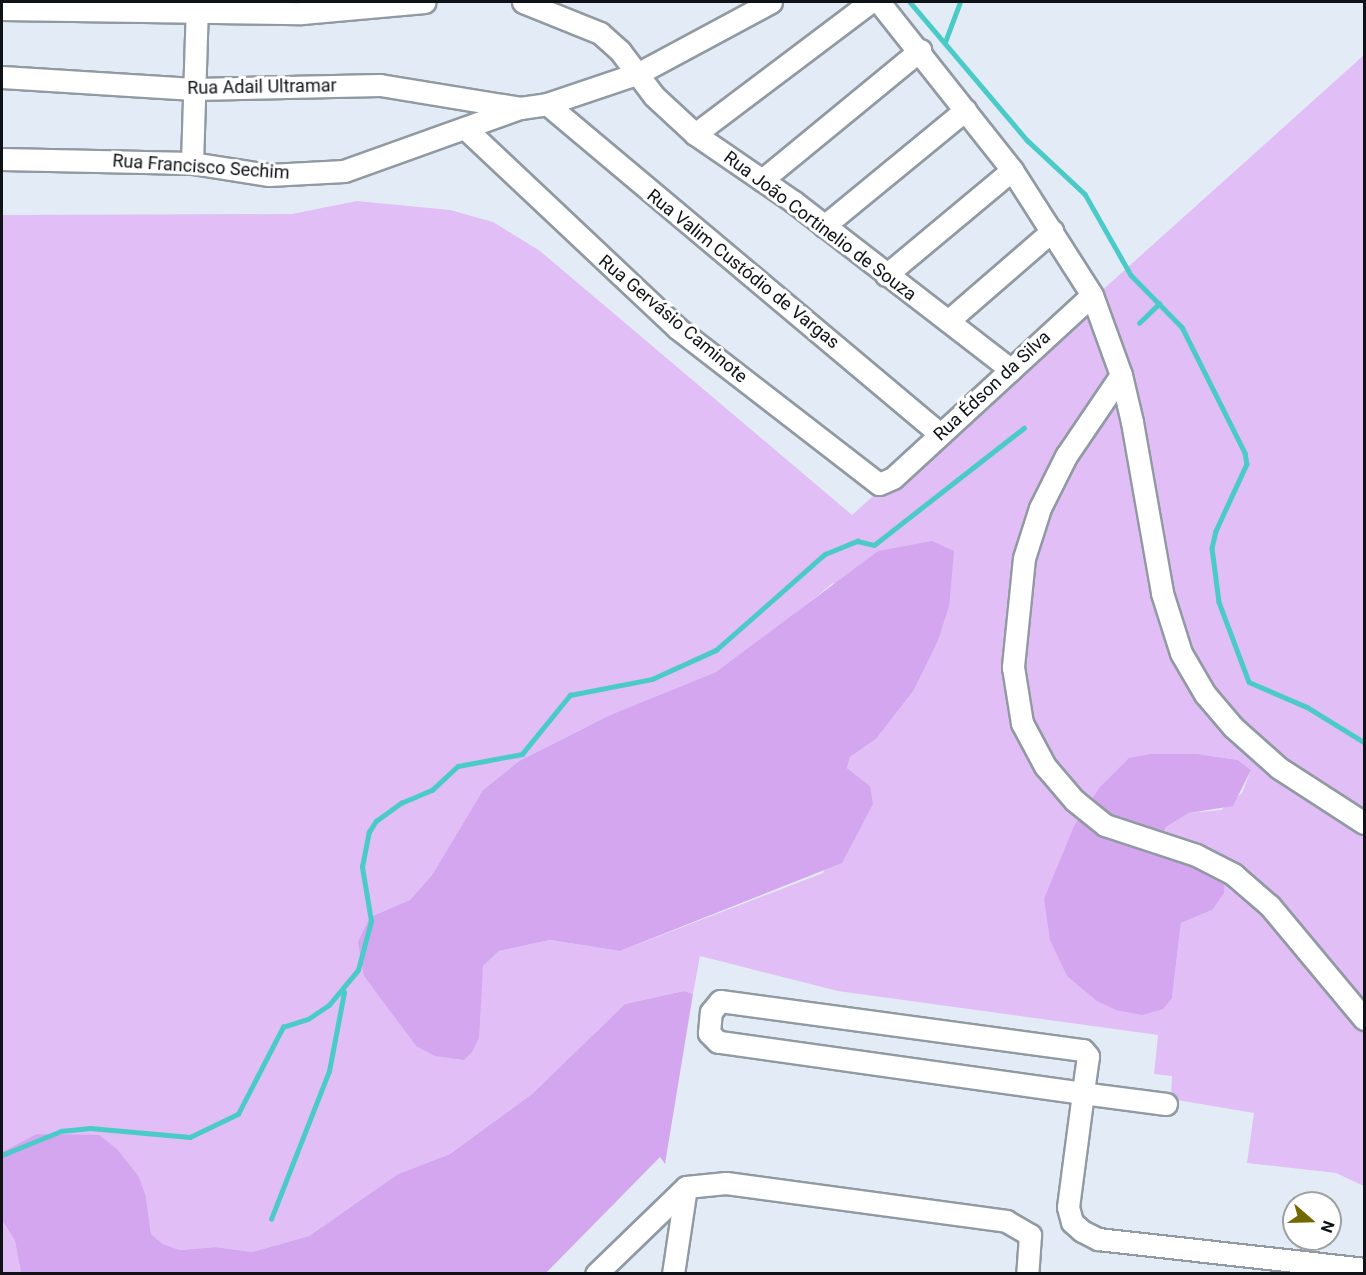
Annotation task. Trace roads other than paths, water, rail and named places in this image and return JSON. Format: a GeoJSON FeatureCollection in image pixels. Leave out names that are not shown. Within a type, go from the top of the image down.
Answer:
{"type":"FeatureCollection","features":[{"type":"Feature","properties":{"kind":"street"},"geometry":{"type":"LineString","coordinates":[[2,9],[196,6],[302,13],[425,2]]}},
{"type":"Feature","properties":{"kind":"street","name":"Rua João Cortinelio de Souza"},"geometry":{"type":"LineString","coordinates":[[523,2],[600,33],[639,73],[654,96],[695,134],[824,226],[1011,370]]}},
{"type":"Feature","properties":{"kind":"street"},"geometry":{"type":"LineString","coordinates":[[520,108],[547,104],[639,73],[771,2]]}},
{"type":"Feature","properties":{"kind":"street"},"geometry":{"type":"LineString","coordinates":[[695,134],[870,2]]}},
{"type":"Feature","properties":{"kind":"street"},"geometry":{"type":"LineString","coordinates":[[879,2],[920,50],[1012,170],[1092,295],[1121,375],[1162,593],[1181,653],[1205,694],[1233,727],[1279,768],[1365,823]]}},
{"type":"Feature","properties":{"kind":"street"},"geometry":{"type":"LineString","coordinates":[[192,163],[196,6]]}},
{"type":"Feature","properties":{"kind":"street"},"geometry":{"type":"LineString","coordinates":[[762,180],[920,50]]}},
{"type":"Feature","properties":{"kind":"street","name":"Rua Adail Ultramar"},"geometry":{"type":"LineString","coordinates":[[2,77],[194,89],[380,85],[520,108]]}},
{"type":"Feature","properties":{"kind":"street","name":"Rua Valim Custódio de Vargas"},"geometry":{"type":"LineString","coordinates":[[547,104],[940,434]]}},
{"type":"Feature","properties":{"kind":"street","name":"Rua Francisco Sechim"},"geometry":{"type":"LineString","coordinates":[[2,159],[192,163],[269,175],[344,171],[467,130],[520,108]]}},
{"type":"Feature","properties":{"kind":"street"},"geometry":{"type":"LineString","coordinates":[[824,226],[965,110]]}},
{"type":"Feature","properties":{"kind":"street","name":"Rua Gervásio Caminote"},"geometry":{"type":"LineString","coordinates":[[467,130],[677,328],[872,482],[879,484],[892,478]]}},
{"type":"Feature","properties":{"kind":"street"},"geometry":{"type":"LineString","coordinates":[[886,275],[1012,170]]}},
{"type":"Feature","properties":{"kind":"street"},"geometry":{"type":"LineString","coordinates":[[948,321],[1052,231]]}},
{"type":"Feature","properties":{"kind":"street","name":"Rua Édson da Silva"},"geometry":{"type":"LineString","coordinates":[[892,478],[1092,295]]}},
{"type":"Feature","properties":{"kind":"street"},"geometry":{"type":"LineString","coordinates":[[1121,375],[1066,456],[1040,508],[1024,558],[1016,614],[1013,667],[1022,723],[1045,766],[1074,800],[1105,825],[1196,855],[1233,874],[1270,906],[1365,1019]]}},
{"type":"Feature","properties":{"kind":"street"},"geometry":{"type":"LineString","coordinates":[[1166,1104],[1083,1093],[718,1042],[708,1033],[711,1012],[720,1001],[1083,1050],[1088,1056],[1083,1093],[1068,1207],[1072,1222],[1082,1231],[1098,1239],[1365,1269]]}},
{"type":"Feature","properties":{"kind":"street"},"geometry":{"type":"LineString","coordinates":[[596,1274],[686,1187],[726,1183],[1006,1221],[1030,1234],[1028,1274]]}},
{"type":"Feature","properties":{"kind":"street"},"geometry":{"type":"LineString","coordinates":[[673,1274],[686,1187]]}},
{"type":"Feature","properties":{"kind":"waterway"},"geometry":{"type":"LineString","coordinates":[[910,2],[1027,140],[1085,194],[1131,275],[1182,327],[1245,453],[1247,464],[1216,531],[1212,548],[1219,602],[1249,682],[1307,707],[1364,742]]}},
{"type":"Feature","properties":{"kind":"waterway"},"geometry":{"type":"LineString","coordinates":[[945,42],[960,2]]}},
{"type":"Feature","properties":{"kind":"waterway"},"geometry":{"type":"LineString","coordinates":[[1139,323],[1159,304]]}},
{"type":"Feature","properties":{"kind":"waterway"},"geometry":{"type":"LineString","coordinates":[[2,1155],[61,1131],[90,1128],[190,1137],[238,1114],[283,1027],[308,1019],[329,1005],[358,970],[371,921],[362,867],[369,832],[376,821],[401,803],[432,790],[458,766],[522,754],[570,695],[652,679],[716,650],[825,554],[857,541],[874,545],[1024,428]]}},
{"type":"Feature","properties":{"kind":"waterway"},"geometry":{"type":"LineString","coordinates":[[271,1219],[329,1071],[344,992]]}}]}
